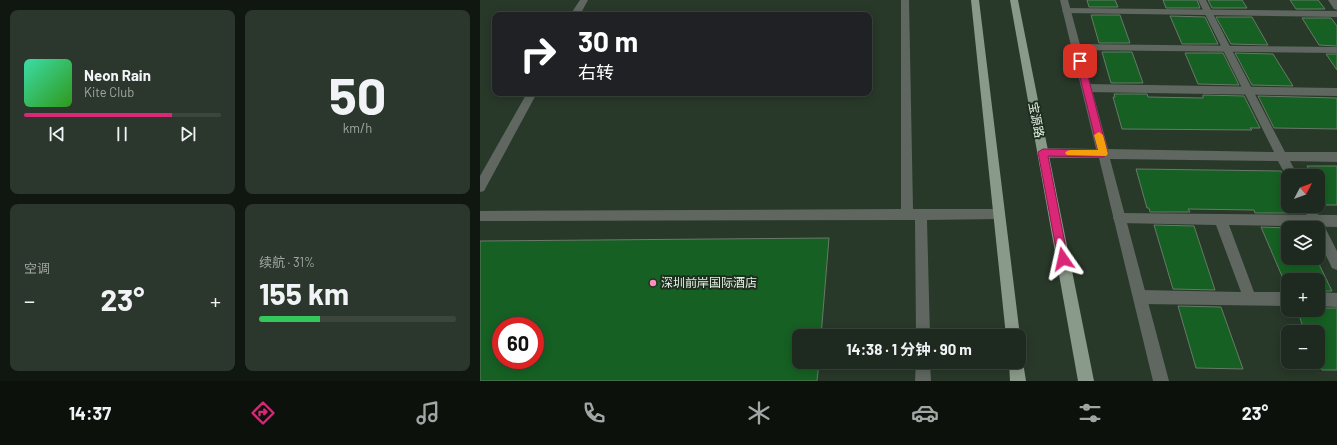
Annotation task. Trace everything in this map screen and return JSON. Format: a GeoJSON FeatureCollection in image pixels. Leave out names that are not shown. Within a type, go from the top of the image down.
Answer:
{"type":"FeatureCollection","features":[{"type":"Feature","properties":{"kind":"main road"},"geometry":{"type":"LineString","coordinates":[[975,0],[1012,329]]}},
{"type":"Feature","properties":{"kind":"main road","name":"宝源路"},"geometry":{"type":"LineString","coordinates":[[1014,0],[1086,381]]}},
{"type":"Feature","properties":{"kind":"main road"},"geometry":{"type":"LineString","coordinates":[[1017,369],[1018,381]]}},
{"type":"Feature","properties":{"kind":"street"},"geometry":{"type":"LineString","coordinates":[[577,12],[584,0]]}},
{"type":"Feature","properties":{"kind":"street"},"geometry":{"type":"LineString","coordinates":[[905,0],[907,214]]}},
{"type":"Feature","properties":{"kind":"street"},"geometry":{"type":"LineString","coordinates":[[1064,0],[1161,381]]}},
{"type":"Feature","properties":{"kind":"street"},"geometry":{"type":"LineString","coordinates":[[1202,0],[1288,169]]}},
{"type":"Feature","properties":{"kind":"street"},"geometry":{"type":"LineString","coordinates":[[1332,0],[1337,7]]}},
{"type":"Feature","properties":{"kind":"street"},"geometry":{"type":"LineString","coordinates":[[1067,11],[1337,14]]}},
{"type":"Feature","properties":{"kind":"street"},"geometry":{"type":"LineString","coordinates":[[1076,47],[1337,50]]}},
{"type":"Feature","properties":{"kind":"street"},"geometry":{"type":"LineString","coordinates":[[1087,88],[1337,92]]}},
{"type":"Feature","properties":{"kind":"street"},"geometry":{"type":"LineString","coordinates":[[480,187],[530,96]]}},
{"type":"Feature","properties":{"kind":"street"},"geometry":{"type":"LineString","coordinates":[[1043,152],[1337,157]]}},
{"type":"Feature","properties":{"kind":"street"},"geometry":{"type":"LineString","coordinates":[[1312,213],[1337,264]]}},
{"type":"Feature","properties":{"kind":"street"},"geometry":{"type":"LineString","coordinates":[[921,214],[923,329]]}},
{"type":"Feature","properties":{"kind":"street"},"geometry":{"type":"LineString","coordinates":[[480,216],[999,214]]}},
{"type":"Feature","properties":{"kind":"street"},"geometry":{"type":"LineString","coordinates":[[1119,218],[1337,220]]}},
{"type":"Feature","properties":{"kind":"street"},"geometry":{"type":"LineString","coordinates":[[1220,219],[1250,298]]}},
{"type":"Feature","properties":{"kind":"street"},"geometry":{"type":"LineString","coordinates":[[1140,297],[1281,299]]}},
{"type":"Feature","properties":{"kind":"street"},"geometry":{"type":"LineString","coordinates":[[1325,299],[1337,300]]}},
{"type":"Feature","properties":{"kind":"street"},"geometry":{"type":"LineString","coordinates":[[923,369],[923,381]]}},
{"type":"Feature","properties":{"kind":"building"},"geometry":{"type":"Polygon","coordinates":[[[1087,0],[1115,0],[1118,7],[1089,7],[1087,0]]]}},
{"type":"Feature","properties":{"kind":"building"},"geometry":{"type":"Polygon","coordinates":[[[1163,0],[1197,0],[1200,8],[1166,8],[1163,0]]]}},
{"type":"Feature","properties":{"kind":"building"},"geometry":{"type":"Polygon","coordinates":[[[1208,0],[1242,0],[1247,8],[1212,8],[1208,0]]]}},
{"type":"Feature","properties":{"kind":"building"},"geometry":{"type":"Polygon","coordinates":[[[1290,0],[1318,0],[1325,9],[1296,9],[1290,0]]]}},
{"type":"Feature","properties":{"kind":"building"},"geometry":{"type":"Polygon","coordinates":[[[1091,15],[1120,15],[1130,43],[1099,43],[1091,15]]]}},
{"type":"Feature","properties":{"kind":"building"},"geometry":{"type":"Polygon","coordinates":[[[1170,16],[1205,17],[1218,44],[1182,44],[1170,16]]]}},
{"type":"Feature","properties":{"kind":"building"},"geometry":{"type":"Polygon","coordinates":[[[1216,17],[1252,17],[1268,45],[1231,44],[1216,17]]]}},
{"type":"Feature","properties":{"kind":"building"},"geometry":{"type":"Polygon","coordinates":[[[1302,18],[1331,18],[1337,26],[1337,46],[1319,45],[1302,18]]]}},
{"type":"Feature","properties":{"kind":"building"},"geometry":{"type":"Polygon","coordinates":[[[1102,52],[1132,52],[1143,83],[1111,83],[1102,52]]]}},
{"type":"Feature","properties":{"kind":"building"},"geometry":{"type":"Polygon","coordinates":[[[1185,53],[1223,53],[1239,85],[1198,84],[1185,53]]]}},
{"type":"Feature","properties":{"kind":"building"},"geometry":{"type":"Polygon","coordinates":[[[1235,53],[1273,54],[1293,86],[1252,85],[1235,53]]]}},
{"type":"Feature","properties":{"kind":"building"},"geometry":{"type":"Polygon","coordinates":[[[1326,54],[1337,54],[1337,70],[1326,54]]]}},
{"type":"Feature","properties":{"kind":"building"},"geometry":{"type":"Polygon","coordinates":[[[1114,94],[1147,94],[1148,97],[1203,98],[1203,95],[1244,96],[1260,128],[1250,128],[1252,130],[1122,129],[1113,97],[1115,97],[1114,94]]]}},
{"type":"Feature","properties":{"kind":"building"},"geometry":{"type":"Polygon","coordinates":[[[1258,96],[1337,98],[1337,129],[1274,128],[1258,96]]]}},
{"type":"Feature","properties":{"kind":"building"},"geometry":{"type":"Polygon","coordinates":[[[1307,166],[1337,166],[1337,205],[1325,205],[1325,169],[1309,169],[1307,166]]]}},
{"type":"Feature","properties":{"kind":"building"},"geometry":{"type":"Polygon","coordinates":[[[1136,169],[1281,171],[1281,213],[1255,213],[1254,210],[1188,209],[1190,212],[1150,212],[1149,208],[1147,208],[1136,169]]]}},
{"type":"Feature","properties":{"kind":"building"},"geometry":{"type":"Polygon","coordinates":[[[1154,225],[1194,226],[1215,290],[1173,289],[1154,225]]]}},
{"type":"Feature","properties":{"kind":"building"},"geometry":{"type":"Polygon","coordinates":[[[1261,227],[1281,228],[1281,265],[1319,265],[1323,273],[1281,274],[1261,227]]]}},
{"type":"Feature","properties":{"kind":"building","name":"深圳前岸国际酒店"},"geometry":{"type":"Polygon","coordinates":[[[829,238],[822,329],[792,329],[792,369],[818,369],[817,381],[480,381],[480,241],[829,238]]]}},
{"type":"Feature","properties":{"kind":"building"},"geometry":{"type":"Polygon","coordinates":[[[1325,277],[1332,291],[1325,291],[1325,277]]]}},
{"type":"Feature","properties":{"kind":"building"},"geometry":{"type":"Polygon","coordinates":[[[1178,306],[1221,307],[1243,369],[1196,368],[1178,306]]]}},
{"type":"Feature","properties":{"kind":"building"},"geometry":{"type":"Polygon","coordinates":[[[1325,308],[1337,308],[1337,370],[1322,369],[1325,369],[1325,325],[1302,325],[1300,317],[1325,317],[1325,308]]]}},
{"type":"Feature","properties":{"kind":"slow traffic"},"geometry":{"type":"LineString","coordinates":[[1070,153],[1103,154],[1099,135]]}},
{"type":"Feature","properties":{"kind":"place","name":"深圳前岸国际酒店"},"geometry":{"type":"Point","coordinates":[653,283]}},
{"type":"Feature","properties":{"kind":"route"},"geometry":{"type":"LineString","coordinates":[[1063,259],[1043,152],[1103,154],[1080,61]]}}]}
